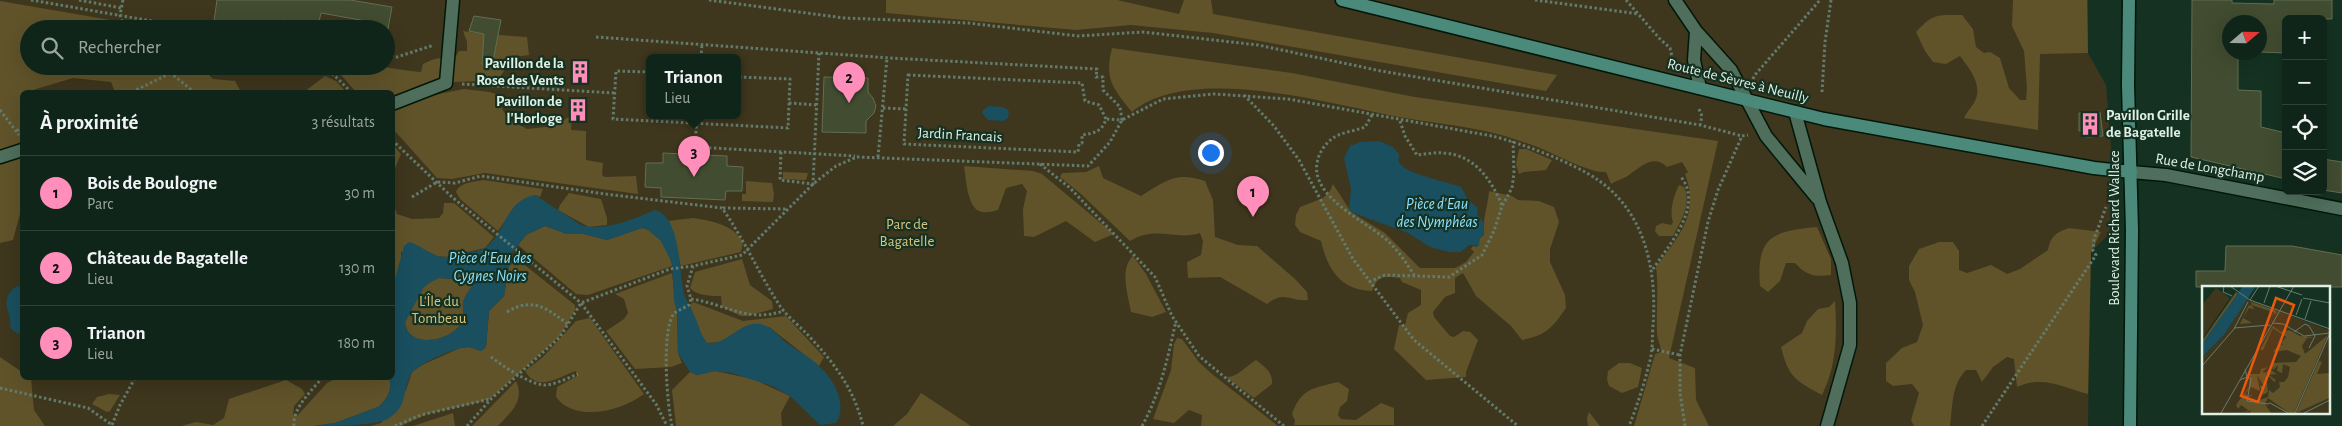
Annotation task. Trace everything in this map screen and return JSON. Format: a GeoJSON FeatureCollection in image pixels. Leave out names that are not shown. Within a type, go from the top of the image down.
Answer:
{"type":"FeatureCollection","features":[{"type":"Feature","properties":{"kind":"street"},"geometry":{"type":"LineString","coordinates":[[395,103],[446,83],[453,0]]}},
{"type":"Feature","properties":{"kind":"street","name":"Route de Sèvres à Neuilly"},"geometry":{"type":"LineString","coordinates":[[1342,0],[1795,112],[1954,144],[2094,168],[2131,172]]}},
{"type":"Feature","properties":{"kind":"street"},"geometry":{"type":"LineString","coordinates":[[1675,0],[1696,31],[1731,70],[1749,100],[1766,136],[1820,202]]}},
{"type":"Feature","properties":{"kind":"street","name":"Boulevard Richard Wallace"},"geometry":{"type":"LineString","coordinates":[[2129,0],[2128,85],[2131,172],[2130,426]]}},
{"type":"Feature","properties":{"kind":"street"},"geometry":{"type":"LineString","coordinates":[[1696,31],[1694,60],[1700,88]]}},
{"type":"Feature","properties":{"kind":"street"},"geometry":{"type":"LineString","coordinates":[[1795,112],[1820,202],[1842,263],[1850,303],[1850,345],[1826,426]]}},
{"type":"Feature","properties":{"kind":"street"},"geometry":{"type":"LineString","coordinates":[[0,157],[20,146]]}},
{"type":"Feature","properties":{"kind":"street","name":"Rue de Longchamp"},"geometry":{"type":"LineString","coordinates":[[2131,172],[2166,175],[2342,209]]}},
{"type":"Feature","properties":{"kind":"path"},"geometry":{"type":"LineString","coordinates":[[31,0],[148,20]]}},
{"type":"Feature","properties":{"kind":"path"},"geometry":{"type":"LineString","coordinates":[[79,0],[121,8]]}},
{"type":"Feature","properties":{"kind":"path"},"geometry":{"type":"LineString","coordinates":[[121,20],[120,15],[123,0]]}},
{"type":"Feature","properties":{"kind":"path"},"geometry":{"type":"LineString","coordinates":[[710,0],[844,18],[968,23],[1078,36],[1143,32],[1258,45],[1381,71],[1700,125],[1742,136],[1754,135]]}},
{"type":"Feature","properties":{"kind":"path"},"geometry":{"type":"LineString","coordinates":[[1536,0],[1639,14]]}},
{"type":"Feature","properties":{"kind":"path"},"geometry":{"type":"LineString","coordinates":[[1626,0],[1660,40],[1670,48],[1672,57]]}},
{"type":"Feature","properties":{"kind":"path"},"geometry":{"type":"LineString","coordinates":[[1749,100],[1754,76],[1820,0]]}},
{"type":"Feature","properties":{"kind":"path"},"geometry":{"type":"LineString","coordinates":[[1822,92],[1825,42],[1831,0]]}},
{"type":"Feature","properties":{"kind":"path"},"geometry":{"type":"LineString","coordinates":[[596,37],[887,58],[1097,69],[1096,77],[1103,78],[1103,90],[1120,107],[1122,120],[1110,142],[1088,166],[857,157],[695,148],[697,119]]}},
{"type":"Feature","properties":{"kind":"path"},"geometry":{"type":"LineString","coordinates":[[395,56],[450,40]]}},
{"type":"Feature","properties":{"kind":"path"},"geometry":{"type":"LineString","coordinates":[[701,54],[702,44]]}},
{"type":"Feature","properties":{"kind":"path"},"geometry":{"type":"LineString","coordinates":[[813,184],[819,52]]}},
{"type":"Feature","properties":{"kind":"path"},"geometry":{"type":"LineString","coordinates":[[878,157],[887,58]]}},
{"type":"Feature","properties":{"kind":"path"},"geometry":{"type":"LineString","coordinates":[[646,72],[616,71],[613,119],[788,128],[790,80],[741,77]]}},
{"type":"Feature","properties":{"kind":"path"},"geometry":{"type":"LineString","coordinates":[[136,90],[166,75]]}},
{"type":"Feature","properties":{"kind":"path"},"geometry":{"type":"LineString","coordinates":[[173,75],[191,90]]}},
{"type":"Feature","properties":{"kind":"path"},"geometry":{"type":"LineString","coordinates":[[334,75],[349,90]]}},
{"type":"Feature","properties":{"kind":"path","name":"Jardin Francais"},"geometry":{"type":"LineString","coordinates":[[908,75],[1082,83],[1085,101],[1099,106],[1106,119],[1096,133],[1082,135],[1082,143],[1079,144],[1078,152],[904,144],[906,109],[908,75]]}},
{"type":"Feature","properties":{"kind":"path"},"geometry":{"type":"LineString","coordinates":[[446,83],[614,93]]}},
{"type":"Feature","properties":{"kind":"path"},"geometry":{"type":"LineString","coordinates":[[1106,119],[1122,120],[1163,99],[1214,94],[1288,99],[1513,141],[1586,172],[1610,190],[1635,221],[1645,244],[1652,270],[1655,297],[1650,363],[1629,426]]}},
{"type":"Feature","properties":{"kind":"path"},"geometry":{"type":"LineString","coordinates":[[1244,95],[1279,133],[1299,160],[1353,259],[1368,282],[1414,340],[1518,426]]}},
{"type":"Feature","properties":{"kind":"path"},"geometry":{"type":"LineString","coordinates":[[789,103],[816,105]]}},
{"type":"Feature","properties":{"kind":"path"},"geometry":{"type":"LineString","coordinates":[[883,108],[906,109]]}},
{"type":"Feature","properties":{"kind":"path"},"geometry":{"type":"LineString","coordinates":[[1699,109],[1702,116],[1700,125]]}},
{"type":"Feature","properties":{"kind":"path"},"geometry":{"type":"LineString","coordinates":[[0,110],[17,131],[20,142]]}},
{"type":"Feature","properties":{"kind":"path"},"geometry":{"type":"LineString","coordinates":[[1372,115],[1365,126],[1337,136],[1328,142],[1321,151],[1316,166],[1319,179],[1326,192],[1340,207],[1391,244],[1414,275]]}},
{"type":"Feature","properties":{"kind":"path"},"geometry":{"type":"LineString","coordinates":[[1400,121],[1405,136],[1417,154],[1445,153],[1464,159],[1483,171],[1492,183],[1502,206]]}},
{"type":"Feature","properties":{"kind":"path"},"geometry":{"type":"LineString","coordinates":[[17,131],[20,128]]}},
{"type":"Feature","properties":{"kind":"path"},"geometry":{"type":"LineString","coordinates":[[1685,426],[1680,393],[1680,355],[1708,222],[1718,190],[1742,136]]}},
{"type":"Feature","properties":{"kind":"path"},"geometry":{"type":"LineString","coordinates":[[1368,282],[1384,275],[1449,277],[1482,255],[1494,232],[1502,206],[1514,181],[1513,141]]}},
{"type":"Feature","properties":{"kind":"path"},"geometry":{"type":"LineString","coordinates":[[395,143],[492,231],[519,250],[549,278],[582,303],[656,404],[667,426]]}},
{"type":"Feature","properties":{"kind":"path"},"geometry":{"type":"LineString","coordinates":[[781,152],[780,180],[813,184]]}},
{"type":"Feature","properties":{"kind":"path"},"geometry":{"type":"LineString","coordinates":[[467,426],[491,399],[560,337],[582,303],[670,269],[692,266],[742,254],[813,184],[836,166],[857,157]]}},
{"type":"Feature","properties":{"kind":"path"},"geometry":{"type":"LineString","coordinates":[[1040,164],[1082,201],[1155,277],[1176,322],[1199,356],[1284,426]]}},
{"type":"Feature","properties":{"kind":"path"},"geometry":{"type":"LineString","coordinates":[[412,197],[437,182],[455,183],[481,176],[722,208],[786,209]]}},
{"type":"Feature","properties":{"kind":"path"},"geometry":{"type":"LineString","coordinates":[[1652,270],[1684,220],[1689,203],[1688,189],[1681,177]]}},
{"type":"Feature","properties":{"kind":"path"},"geometry":{"type":"LineString","coordinates":[[1320,198],[1326,192]]}},
{"type":"Feature","properties":{"kind":"path"},"geometry":{"type":"LineString","coordinates":[[1982,426],[2096,255],[2093,251],[2094,239],[2106,206]]}},
{"type":"Feature","properties":{"kind":"path"},"geometry":{"type":"LineString","coordinates":[[722,208],[738,229],[785,311],[828,356],[845,380],[859,410],[863,426]]}},
{"type":"Feature","properties":{"kind":"path"},"geometry":{"type":"LineString","coordinates":[[672,426],[668,408],[667,331],[674,313],[689,305],[691,299],[687,286],[692,266]]}},
{"type":"Feature","properties":{"kind":"path"},"geometry":{"type":"LineString","coordinates":[[691,299],[706,301],[729,310],[756,316],[785,311]]}},
{"type":"Feature","properties":{"kind":"path"},"geometry":{"type":"LineString","coordinates":[[507,312],[516,307],[539,305],[569,325]]}},
{"type":"Feature","properties":{"kind":"path"},"geometry":{"type":"LineString","coordinates":[[1142,426],[1152,408],[1176,322]]}},
{"type":"Feature","properties":{"kind":"path"},"geometry":{"type":"LineString","coordinates":[[1652,349],[1680,355]]}},
{"type":"Feature","properties":{"kind":"path"},"geometry":{"type":"LineString","coordinates":[[491,357],[533,383],[544,385],[555,383],[578,374]]}},
{"type":"Feature","properties":{"kind":"path"},"geometry":{"type":"LineString","coordinates":[[0,388],[88,408],[112,425],[134,380]]}},
{"type":"Feature","properties":{"kind":"path"},"geometry":{"type":"LineString","coordinates":[[294,426],[298,409],[320,380]]}},
{"type":"Feature","properties":{"kind":"path"},"geometry":{"type":"LineString","coordinates":[[395,426],[422,415],[491,399]]}},
{"type":"Feature","properties":{"kind":"green space","name":"Parc de Bagatelle"},"geometry":{"type":"Polygon","coordinates":[[[0,0],[2088,0],[2088,53],[2106,85],[2115,195],[2114,229],[2091,252],[2088,426],[0,426],[0,0]]]}},
{"type":"Feature","properties":{"kind":"green space"},"geometry":{"type":"Polygon","coordinates":[[[886,0],[1117,0],[1179,14],[1184,0],[1211,0],[1213,14],[1557,75],[1546,91],[1213,33],[1131,25],[1076,30],[886,13],[886,0]]]}},
{"type":"Feature","properties":{"kind":"green space"},"geometry":{"type":"Polygon","coordinates":[[[2013,0],[2087,0],[2088,53],[2040,54],[2038,130],[1964,118],[1977,95],[1976,83],[1971,71],[1960,56],[1946,64],[1933,62],[1925,51],[1916,32],[1927,21],[1936,16],[1962,15],[1973,29],[1976,47],[1984,53],[1990,52],[2000,58],[2009,88],[2020,100],[2026,100],[2024,51],[2012,26],[2013,0]]]}},
{"type":"Feature","properties":{"kind":"green space"},"geometry":{"type":"Polygon","coordinates":[[[0,1],[111,20],[20,20],[20,75],[209,75],[213,79],[235,81],[240,90],[114,90],[111,82],[73,78],[33,90],[20,90],[20,214],[13,240],[0,243],[0,1]]]}},
{"type":"Feature","properties":{"kind":"green space"},"geometry":{"type":"Polygon","coordinates":[[[463,31],[484,34],[497,42],[498,35],[527,37],[529,55],[513,57],[498,80],[455,82],[395,97],[395,90],[354,90],[341,75],[395,75],[395,69],[421,72],[423,64],[427,62],[456,56],[459,51],[467,51],[467,42],[463,31]]]}},
{"type":"Feature","properties":{"kind":"green space"},"geometry":{"type":"Polygon","coordinates":[[[1112,48],[1292,73],[1415,97],[1718,141],[1669,358],[1695,368],[1696,400],[1709,426],[1634,426],[1655,354],[1661,352],[1657,333],[1656,267],[1685,224],[1688,213],[1690,201],[1689,188],[1685,174],[1688,172],[1682,162],[1667,167],[1662,163],[1652,161],[1611,184],[1606,172],[1590,169],[1512,138],[1464,127],[1399,117],[1262,91],[1189,90],[1157,98],[1132,112],[1115,90],[1112,83],[1109,68],[1112,48]]]}},
{"type":"Feature","properties":{"kind":"green space"},"geometry":{"type":"Polygon","coordinates":[[[325,76],[336,81],[344,90],[307,90],[325,76]]]}},
{"type":"Feature","properties":{"kind":"green space"},"geometry":{"type":"Polygon","coordinates":[[[464,89],[496,94],[502,109],[510,120],[527,129],[554,126],[572,115],[571,130],[586,131],[586,160],[603,163],[602,175],[605,177],[636,176],[638,194],[485,173],[452,179],[437,178],[395,131],[395,109],[429,96],[464,89]]]}},
{"type":"Feature","properties":{"kind":"green space"},"geometry":{"type":"Polygon","coordinates":[[[395,147],[401,154],[395,168],[395,147]]]}},
{"type":"Feature","properties":{"kind":"green space"},"geometry":{"type":"Polygon","coordinates":[[[1519,149],[1526,149],[1552,160],[1546,170],[1519,174],[1516,164],[1519,149]]]}},
{"type":"Feature","properties":{"kind":"green space"},"geometry":{"type":"Polygon","coordinates":[[[964,166],[1033,171],[1042,174],[1114,234],[1095,242],[1066,221],[1034,237],[1024,236],[1023,209],[1027,191],[1022,184],[1006,188],[998,210],[982,212],[973,206],[970,200],[964,166]]]}},
{"type":"Feature","properties":{"kind":"green space"},"geometry":{"type":"Polygon","coordinates":[[[1099,166],[1103,178],[1141,196],[1164,182],[1178,177],[1195,178],[1205,181],[1213,200],[1215,237],[1238,245],[1257,246],[1295,279],[1307,292],[1308,300],[1283,297],[1267,304],[1220,277],[1188,278],[1187,262],[1201,255],[1203,241],[1200,233],[1191,235],[1149,234],[1130,241],[1081,194],[1060,177],[1062,173],[1086,172],[1099,166]]]}},
{"type":"Feature","properties":{"kind":"green space"},"geometry":{"type":"Polygon","coordinates":[[[783,172],[808,173],[806,180],[803,180],[783,179],[783,172]]]}},
{"type":"Feature","properties":{"kind":"green space"},"geometry":{"type":"Polygon","coordinates":[[[484,180],[543,189],[540,197],[535,195],[511,212],[498,231],[460,199],[456,192],[464,184],[484,180]]]}},
{"type":"Feature","properties":{"kind":"green space"},"geometry":{"type":"Polygon","coordinates":[[[746,181],[772,183],[773,202],[742,201],[742,194],[746,194],[746,181]]]}},
{"type":"Feature","properties":{"kind":"green space"},"geometry":{"type":"Polygon","coordinates":[[[1333,184],[1351,212],[1385,233],[1420,268],[1455,268],[1466,262],[1474,252],[1471,249],[1473,246],[1477,247],[1480,238],[1484,235],[1489,191],[1512,196],[1518,200],[1539,201],[1554,207],[1559,222],[1550,249],[1550,262],[1565,295],[1566,308],[1548,330],[1537,336],[1522,340],[1511,326],[1476,296],[1463,273],[1455,278],[1455,293],[1445,297],[1433,312],[1434,317],[1450,336],[1454,337],[1463,331],[1470,332],[1478,340],[1466,372],[1466,377],[1426,380],[1394,349],[1399,325],[1405,325],[1408,313],[1421,305],[1421,290],[1402,282],[1400,278],[1389,277],[1379,279],[1372,291],[1361,290],[1344,283],[1332,270],[1321,241],[1300,232],[1295,225],[1296,215],[1300,207],[1323,198],[1330,191],[1333,184]]]}},
{"type":"Feature","properties":{"kind":"green space"},"geometry":{"type":"Polygon","coordinates":[[[1679,185],[1684,187],[1687,200],[1682,218],[1673,236],[1659,236],[1655,231],[1656,226],[1662,223],[1671,225],[1673,222],[1673,203],[1679,185]]]}},
{"type":"Feature","properties":{"kind":"green space"},"geometry":{"type":"Polygon","coordinates":[[[569,193],[601,199],[607,218],[607,225],[589,227],[558,210],[569,193]]]}},
{"type":"Feature","properties":{"kind":"green space"},"geometry":{"type":"Polygon","coordinates":[[[444,203],[454,203],[494,237],[485,248],[447,257],[437,256],[429,252],[401,252],[395,280],[395,208],[397,214],[412,219],[439,218],[443,213],[444,203]]]}},
{"type":"Feature","properties":{"kind":"green space"},"geometry":{"type":"Polygon","coordinates":[[[693,218],[721,224],[733,231],[743,242],[741,252],[681,266],[668,221],[693,218]]]}},
{"type":"Feature","properties":{"kind":"green space"},"geometry":{"type":"Polygon","coordinates":[[[545,226],[567,234],[584,234],[607,240],[642,228],[658,237],[669,254],[672,266],[588,295],[576,294],[518,245],[526,235],[545,226]]]}},
{"type":"Feature","properties":{"kind":"green space"},"geometry":{"type":"Polygon","coordinates":[[[1817,227],[1831,259],[1831,275],[1811,275],[1803,271],[1795,263],[1786,263],[1780,281],[1768,292],[1760,286],[1759,270],[1761,257],[1764,247],[1770,240],[1789,231],[1817,227]]]}},
{"type":"Feature","properties":{"kind":"green space"},"geometry":{"type":"Polygon","coordinates":[[[2069,228],[2101,232],[2091,252],[2088,394],[2044,382],[2035,382],[2017,387],[2014,359],[2007,357],[1993,367],[1982,382],[1976,370],[1966,370],[1961,376],[1955,389],[1950,426],[1914,426],[1911,420],[1919,393],[1912,384],[1893,386],[1886,381],[1886,363],[1902,348],[1917,342],[1923,325],[1915,292],[1909,280],[1909,266],[1919,249],[1939,242],[1953,242],[1959,251],[1959,270],[1967,273],[1991,265],[2007,274],[2020,269],[2048,250],[2054,236],[2069,228]]]}},
{"type":"Feature","properties":{"kind":"green space"},"geometry":{"type":"Polygon","coordinates":[[[511,254],[575,305],[575,310],[560,336],[491,398],[427,414],[401,426],[371,426],[381,423],[406,390],[412,372],[422,365],[460,348],[469,347],[481,351],[486,347],[489,311],[504,296],[511,254]]]}},
{"type":"Feature","properties":{"kind":"green space"},"geometry":{"type":"Polygon","coordinates":[[[1133,256],[1146,274],[1166,312],[1152,317],[1131,312],[1125,275],[1126,268],[1133,256]]]}},
{"type":"Feature","properties":{"kind":"green space"},"geometry":{"type":"Polygon","coordinates":[[[742,259],[750,285],[772,301],[773,309],[741,316],[722,307],[721,296],[700,294],[690,288],[695,272],[742,259]]]}},
{"type":"Feature","properties":{"kind":"green space"},"geometry":{"type":"Polygon","coordinates":[[[672,273],[677,312],[678,353],[682,363],[671,367],[635,369],[606,331],[624,319],[628,313],[624,299],[615,294],[672,273]]]}},
{"type":"Feature","properties":{"kind":"green space","name":"L'Île du Tombeau"},"geometry":{"type":"Polygon","coordinates":[[[460,274],[472,276],[475,282],[463,302],[462,322],[455,331],[447,336],[429,340],[420,339],[407,331],[405,322],[423,288],[438,278],[454,279],[460,274]]]}},
{"type":"Feature","properties":{"kind":"green space"},"geometry":{"type":"Polygon","coordinates":[[[1835,301],[1835,349],[1831,372],[1822,395],[1799,382],[1794,377],[1790,372],[1781,347],[1802,333],[1807,321],[1818,309],[1829,307],[1835,301]]]}},
{"type":"Feature","properties":{"kind":"green space"},"geometry":{"type":"Polygon","coordinates":[[[693,302],[743,321],[786,316],[824,357],[819,366],[769,327],[744,327],[720,342],[707,343],[701,335],[690,306],[693,302]]]}},
{"type":"Feature","properties":{"kind":"green space"},"geometry":{"type":"Polygon","coordinates":[[[590,318],[644,394],[624,405],[599,412],[575,410],[564,405],[556,397],[557,387],[577,376],[576,371],[549,382],[542,382],[530,378],[525,371],[543,357],[576,321],[590,318]]]}},
{"type":"Feature","properties":{"kind":"green space"},"geometry":{"type":"Polygon","coordinates":[[[1177,338],[1182,339],[1199,362],[1212,374],[1278,426],[1201,426],[1202,415],[1189,410],[1174,423],[1153,419],[1171,370],[1174,344],[1177,338]]]}},
{"type":"Feature","properties":{"kind":"green space"},"geometry":{"type":"Polygon","coordinates":[[[0,357],[20,371],[20,380],[31,380],[34,410],[45,426],[0,426],[0,357]]]}},
{"type":"Feature","properties":{"kind":"green space"},"geometry":{"type":"Polygon","coordinates":[[[1256,360],[1270,373],[1272,384],[1254,398],[1226,377],[1238,373],[1256,360]]]}},
{"type":"Feature","properties":{"kind":"green space"},"geometry":{"type":"Polygon","coordinates":[[[1619,363],[1630,363],[1642,368],[1638,387],[1622,393],[1609,386],[1607,379],[1608,371],[1619,363]]]}},
{"type":"Feature","properties":{"kind":"green space"},"geometry":{"type":"Polygon","coordinates":[[[715,371],[753,379],[790,396],[781,413],[782,426],[676,426],[672,390],[690,372],[697,375],[715,371]]]}},
{"type":"Feature","properties":{"kind":"green space"},"geometry":{"type":"Polygon","coordinates":[[[286,380],[302,389],[305,394],[294,406],[293,415],[297,416],[327,383],[333,380],[390,380],[390,390],[378,407],[335,423],[314,426],[181,426],[196,422],[213,425],[224,418],[229,399],[286,380]]]}},
{"type":"Feature","properties":{"kind":"green space"},"geometry":{"type":"Polygon","coordinates":[[[516,381],[519,394],[518,400],[512,411],[498,426],[472,426],[516,381]]]}},
{"type":"Feature","properties":{"kind":"green space"},"geometry":{"type":"Polygon","coordinates":[[[1338,382],[1349,389],[1347,401],[1340,407],[1338,415],[1341,419],[1356,420],[1381,403],[1394,408],[1394,425],[1294,425],[1295,421],[1292,414],[1304,394],[1309,390],[1338,382]]]}},
{"type":"Feature","properties":{"kind":"green space"},"geometry":{"type":"Polygon","coordinates":[[[921,393],[971,426],[893,426],[907,414],[921,393]]]}},
{"type":"Feature","properties":{"kind":"green space"},"geometry":{"type":"Polygon","coordinates":[[[109,394],[120,395],[110,411],[107,412],[92,404],[97,397],[109,394]]]}},
{"type":"Feature","properties":{"kind":"green space"},"geometry":{"type":"Polygon","coordinates":[[[1589,412],[1600,426],[1588,426],[1587,418],[1589,412]]]}},
{"type":"Feature","properties":{"kind":"green space"},"geometry":{"type":"Polygon","coordinates":[[[453,413],[455,426],[413,426],[453,413]]]}},
{"type":"Feature","properties":{"kind":"water"},"geometry":{"type":"Polygon","coordinates":[[[989,106],[1003,107],[1009,111],[1008,118],[1003,121],[988,120],[982,113],[989,106]]]}},
{"type":"Feature","properties":{"kind":"water","name":"Pièce d'Eau des Nymphéas"},"geometry":{"type":"Polygon","coordinates":[[[1379,141],[1393,147],[1399,154],[1399,162],[1408,170],[1461,187],[1469,201],[1477,207],[1477,214],[1483,222],[1484,235],[1480,238],[1479,246],[1469,245],[1461,252],[1449,252],[1430,247],[1408,233],[1349,210],[1351,189],[1344,158],[1350,146],[1360,142],[1379,141]]]}},
{"type":"Feature","properties":{"kind":"water","name":"Pièce d'Eau des Cygnes Noirs"},"geometry":{"type":"Polygon","coordinates":[[[535,195],[581,225],[590,227],[609,226],[655,210],[664,214],[674,234],[685,297],[707,343],[721,341],[746,326],[753,324],[768,327],[788,344],[808,357],[825,371],[830,378],[840,400],[841,408],[836,423],[820,425],[790,396],[772,386],[732,373],[715,371],[697,375],[690,372],[678,353],[677,312],[674,301],[672,263],[661,241],[647,229],[642,228],[607,240],[584,234],[567,234],[545,226],[526,235],[511,254],[504,296],[489,311],[486,347],[481,351],[464,347],[448,352],[421,365],[411,374],[398,410],[386,420],[360,425],[314,426],[335,423],[378,407],[388,394],[390,380],[395,380],[395,280],[404,246],[409,242],[437,256],[443,257],[480,250],[493,241],[511,210],[525,198],[535,195]],[[460,274],[454,279],[438,278],[429,283],[423,288],[405,322],[407,331],[420,339],[429,340],[447,336],[455,331],[463,319],[463,302],[474,282],[472,276],[460,274]]]}},
{"type":"Feature","properties":{"kind":"water"},"geometry":{"type":"Polygon","coordinates":[[[17,286],[20,287],[20,334],[15,332],[10,326],[7,299],[17,286]]]}},
{"type":"Feature","properties":{"kind":"building"},"geometry":{"type":"Polygon","coordinates":[[[217,0],[350,0],[392,7],[390,20],[360,20],[321,13],[319,20],[214,20],[217,0]]]}},
{"type":"Feature","properties":{"kind":"building"},"geometry":{"type":"Polygon","coordinates":[[[2192,0],[2232,0],[2232,3],[2274,4],[2274,0],[2332,0],[2332,19],[2327,19],[2327,15],[2282,15],[2282,53],[2267,52],[2267,15],[2222,15],[2222,60],[2238,60],[2238,90],[2261,91],[2261,127],[2282,132],[2282,178],[2191,157],[2192,0]]]}},
{"type":"Feature","properties":{"kind":"building"},"geometry":{"type":"Polygon","coordinates":[[[474,16],[501,20],[492,66],[482,64],[484,34],[469,31],[474,16]]]}},
{"type":"Feature","properties":{"kind":"building"},"geometry":{"type":"Polygon","coordinates":[[[824,77],[868,78],[868,92],[876,106],[874,113],[866,121],[866,133],[822,132],[824,77]]]}},
{"type":"Feature","properties":{"kind":"building","name":"Pavillon Grille de Bagatelle"},"geometry":{"type":"Polygon","coordinates":[[[2100,112],[2103,136],[2087,137],[2087,131],[2079,131],[2079,113],[2100,112]]]}},
{"type":"Feature","properties":{"kind":"building"},"geometry":{"type":"Polygon","coordinates":[[[663,153],[727,156],[727,166],[743,167],[742,191],[726,191],[725,200],[661,197],[661,188],[645,187],[646,163],[663,163],[663,153]]]}},
{"type":"Feature","properties":{"kind":"building"},"geometry":{"type":"Polygon","coordinates":[[[2327,160],[2342,162],[2342,193],[2327,191],[2327,160]]]}},
{"type":"Feature","properties":{"kind":"building"},"geometry":{"type":"Polygon","coordinates":[[[2226,246],[2292,246],[2342,255],[2342,287],[2196,287],[2196,271],[2225,271],[2226,246]]]}},
{"type":"Feature","properties":{"kind":"place","name":"Pavillon de la Rose des Vents"},"geometry":{"type":"Point","coordinates":[580,72]}},
{"type":"Feature","properties":{"kind":"place","name":"Château de Bagatelle"},"geometry":{"type":"Point","coordinates":[849,103]}},
{"type":"Feature","properties":{"kind":"place","name":"Pavillon de l'Horloge"},"geometry":{"type":"Point","coordinates":[578,110]}},
{"type":"Feature","properties":{"kind":"place","name":"Pavillon Grille de Bagatelle"},"geometry":{"type":"Point","coordinates":[2090,124]}},
{"type":"Feature","properties":{"kind":"place","name":"Trianon"},"geometry":{"type":"Point","coordinates":[694,177]}},
{"type":"Feature","properties":{"kind":"place","name":"Bois de Boulogne"},"geometry":{"type":"Point","coordinates":[1253,217]}}]}
